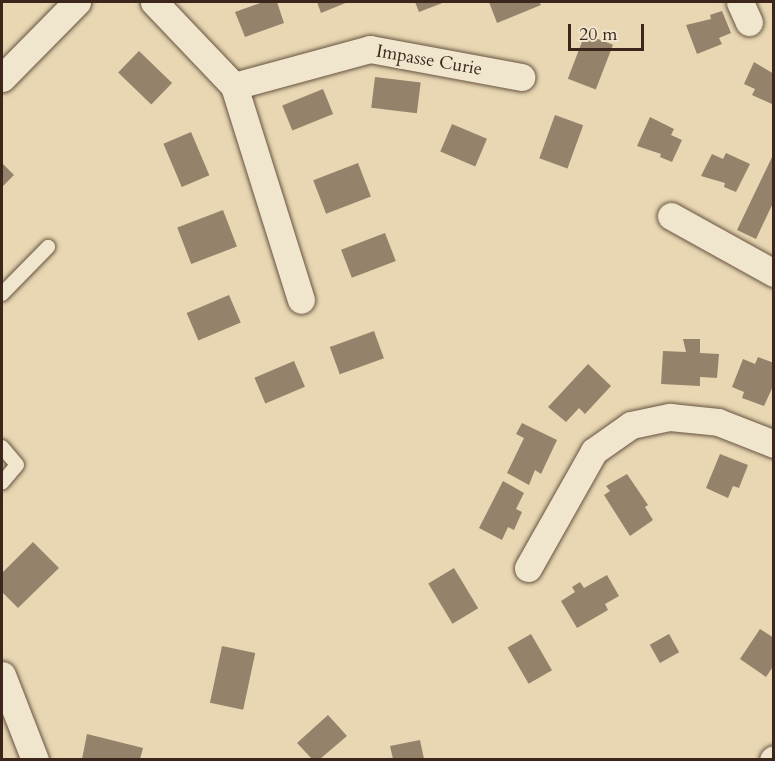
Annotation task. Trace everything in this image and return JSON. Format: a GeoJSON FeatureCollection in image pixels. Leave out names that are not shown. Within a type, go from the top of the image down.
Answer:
{"type":"FeatureCollection","features":[{"type":"Feature","properties":{"kind":"street"},"geometry":{"type":"LineString","coordinates":[[2,78],[77,2]]}},
{"type":"Feature","properties":{"kind":"street"},"geometry":{"type":"LineString","coordinates":[[154,2],[234,86],[301,300]]}},
{"type":"Feature","properties":{"kind":"street","name":"Impasse Curie"},"geometry":{"type":"LineString","coordinates":[[234,86],[370,49],[520,78]]}},
{"type":"Feature","properties":{"kind":"street"},"geometry":{"type":"LineString","coordinates":[[671,216],[774,273]]}},
{"type":"Feature","properties":{"kind":"street"},"geometry":{"type":"LineString","coordinates":[[528,568],[594,451],[631,425],[670,417],[718,422],[774,444]]}},
{"type":"Feature","properties":{"kind":"street"},"geometry":{"type":"LineString","coordinates":[[2,675],[35,759]]}},
{"type":"Feature","properties":{"kind":"lane"},"geometry":{"type":"LineString","coordinates":[[2,294],[48,247]]}},
{"type":"Feature","properties":{"kind":"lane"},"geometry":{"type":"LineString","coordinates":[[2,447],[17,465],[2,483]]}},
{"type":"Feature","properties":{"kind":"building"},"geometry":{"type":"Polygon","coordinates":[[[263,2],[277,2],[284,23],[245,37],[235,12],[263,2]]]}},
{"type":"Feature","properties":{"kind":"building"},"geometry":{"type":"Polygon","coordinates":[[[317,2],[348,2],[321,13],[317,2]]]}},
{"type":"Feature","properties":{"kind":"building"},"geometry":{"type":"Polygon","coordinates":[[[415,2],[445,2],[419,12],[415,2]]]}},
{"type":"Feature","properties":{"kind":"building"},"geometry":{"type":"Polygon","coordinates":[[[489,2],[539,2],[541,5],[497,23],[489,2]]]}},
{"type":"Feature","properties":{"kind":"building"},"geometry":{"type":"Polygon","coordinates":[[[722,11],[731,33],[719,38],[722,44],[697,54],[686,25],[711,19],[710,15],[722,11]]]}},
{"type":"Feature","properties":{"kind":"building"},"geometry":{"type":"Polygon","coordinates":[[[585,34],[613,45],[596,90],[568,79],[585,34]]]}},
{"type":"Feature","properties":{"kind":"building"},"geometry":{"type":"Polygon","coordinates":[[[139,51],[172,83],[151,105],[118,73],[139,51]]]}},
{"type":"Feature","properties":{"kind":"building"},"geometry":{"type":"Polygon","coordinates":[[[754,62],[774,74],[774,105],[752,95],[755,89],[744,84],[754,62]]]}},
{"type":"Feature","properties":{"kind":"building"},"geometry":{"type":"Polygon","coordinates":[[[375,77],[421,83],[417,113],[371,108],[375,77]]]}},
{"type":"Feature","properties":{"kind":"building"},"geometry":{"type":"Polygon","coordinates":[[[323,89],[333,114],[292,131],[282,105],[323,89]]]}},
{"type":"Feature","properties":{"kind":"building"},"geometry":{"type":"Polygon","coordinates":[[[555,115],[583,125],[567,168],[539,158],[555,115]]]}},
{"type":"Feature","properties":{"kind":"building"},"geometry":{"type":"Polygon","coordinates":[[[650,117],[674,129],[671,135],[682,140],[672,162],[660,157],[661,154],[637,146],[650,117]]]}},
{"type":"Feature","properties":{"kind":"building"},"geometry":{"type":"Polygon","coordinates":[[[452,124],[487,139],[475,166],[440,152],[452,124]]]}},
{"type":"Feature","properties":{"kind":"building"},"geometry":{"type":"Polygon","coordinates":[[[191,132],[209,175],[182,187],[163,144],[191,132]]]}},
{"type":"Feature","properties":{"kind":"building"},"geometry":{"type":"Polygon","coordinates":[[[726,153],[750,164],[736,192],[724,187],[725,183],[701,176],[712,154],[723,159],[726,153]]]}},
{"type":"Feature","properties":{"kind":"building"},"geometry":{"type":"Polygon","coordinates":[[[774,153],[774,201],[756,239],[737,230],[774,153]]]}},
{"type":"Feature","properties":{"kind":"building"},"geometry":{"type":"Polygon","coordinates":[[[2,163],[14,175],[2,187],[2,163]]]}},
{"type":"Feature","properties":{"kind":"building"},"geometry":{"type":"Polygon","coordinates":[[[358,163],[371,197],[326,214],[313,180],[358,163]]]}},
{"type":"Feature","properties":{"kind":"building"},"geometry":{"type":"Polygon","coordinates":[[[223,210],[237,246],[191,264],[177,228],[223,210]]]}},
{"type":"Feature","properties":{"kind":"building"},"geometry":{"type":"Polygon","coordinates":[[[385,233],[396,261],[352,278],[341,250],[385,233]]]}},
{"type":"Feature","properties":{"kind":"building"},"geometry":{"type":"Polygon","coordinates":[[[229,295],[241,323],[198,341],[187,313],[229,295]]]}},
{"type":"Feature","properties":{"kind":"building"},"geometry":{"type":"Polygon","coordinates":[[[374,331],[384,358],[340,374],[330,347],[374,331]]]}},
{"type":"Feature","properties":{"kind":"building"},"geometry":{"type":"Polygon","coordinates":[[[683,339],[700,339],[700,353],[719,354],[717,378],[700,377],[700,386],[661,384],[663,351],[686,352],[683,339]]]}},
{"type":"Feature","properties":{"kind":"building"},"geometry":{"type":"Polygon","coordinates":[[[758,357],[774,363],[774,384],[764,406],[742,398],[744,392],[732,387],[743,359],[755,364],[758,357]]]}},
{"type":"Feature","properties":{"kind":"building"},"geometry":{"type":"Polygon","coordinates":[[[294,361],[305,387],[265,404],[254,378],[294,361]]]}},
{"type":"Feature","properties":{"kind":"building"},"geometry":{"type":"Polygon","coordinates":[[[588,364],[611,386],[585,414],[579,408],[566,422],[548,407],[588,364]]]}},
{"type":"Feature","properties":{"kind":"building"},"geometry":{"type":"Polygon","coordinates":[[[522,423],[557,440],[541,474],[535,470],[529,485],[507,473],[524,438],[516,434],[522,423]]]}},
{"type":"Feature","properties":{"kind":"building"},"geometry":{"type":"Polygon","coordinates":[[[720,454],[748,465],[739,488],[733,486],[728,498],[706,488],[720,454]]]}},
{"type":"Feature","properties":{"kind":"building"},"geometry":{"type":"Polygon","coordinates":[[[627,474],[648,505],[645,507],[653,520],[630,536],[604,495],[610,491],[606,486],[627,474]]]}},
{"type":"Feature","properties":{"kind":"building"},"geometry":{"type":"Polygon","coordinates":[[[503,481],[524,493],[516,509],[522,512],[514,530],[508,527],[502,540],[479,528],[503,481]]]}},
{"type":"Feature","properties":{"kind":"building"},"geometry":{"type":"Polygon","coordinates":[[[33,542],[59,568],[18,608],[2,592],[2,573],[33,542]]]}},
{"type":"Feature","properties":{"kind":"building"},"geometry":{"type":"Polygon","coordinates":[[[454,568],[478,608],[452,624],[428,583],[454,568]]]}},
{"type":"Feature","properties":{"kind":"building"},"geometry":{"type":"Polygon","coordinates":[[[607,575],[619,596],[605,604],[608,610],[577,628],[561,601],[575,592],[572,587],[580,582],[584,588],[607,575]]]}},
{"type":"Feature","properties":{"kind":"building"},"geometry":{"type":"Polygon","coordinates":[[[760,629],[774,638],[774,665],[766,677],[740,659],[760,629]]]}},
{"type":"Feature","properties":{"kind":"building"},"geometry":{"type":"Polygon","coordinates":[[[531,634],[552,670],[529,684],[508,648],[531,634]]]}},
{"type":"Feature","properties":{"kind":"building"},"geometry":{"type":"Polygon","coordinates":[[[669,634],[679,652],[660,663],[650,645],[669,634]]]}},
{"type":"Feature","properties":{"kind":"building"},"geometry":{"type":"Polygon","coordinates":[[[222,646],[255,653],[243,710],[210,703],[222,646]]]}},
{"type":"Feature","properties":{"kind":"building"},"geometry":{"type":"Polygon","coordinates":[[[328,715],[347,736],[320,759],[312,759],[297,743],[328,715]]]}},
{"type":"Feature","properties":{"kind":"building"},"geometry":{"type":"Polygon","coordinates":[[[87,734],[143,748],[140,759],[82,759],[87,734]]]}},
{"type":"Feature","properties":{"kind":"building"},"geometry":{"type":"Polygon","coordinates":[[[420,740],[424,759],[393,759],[390,746],[420,740]]]}}]}
